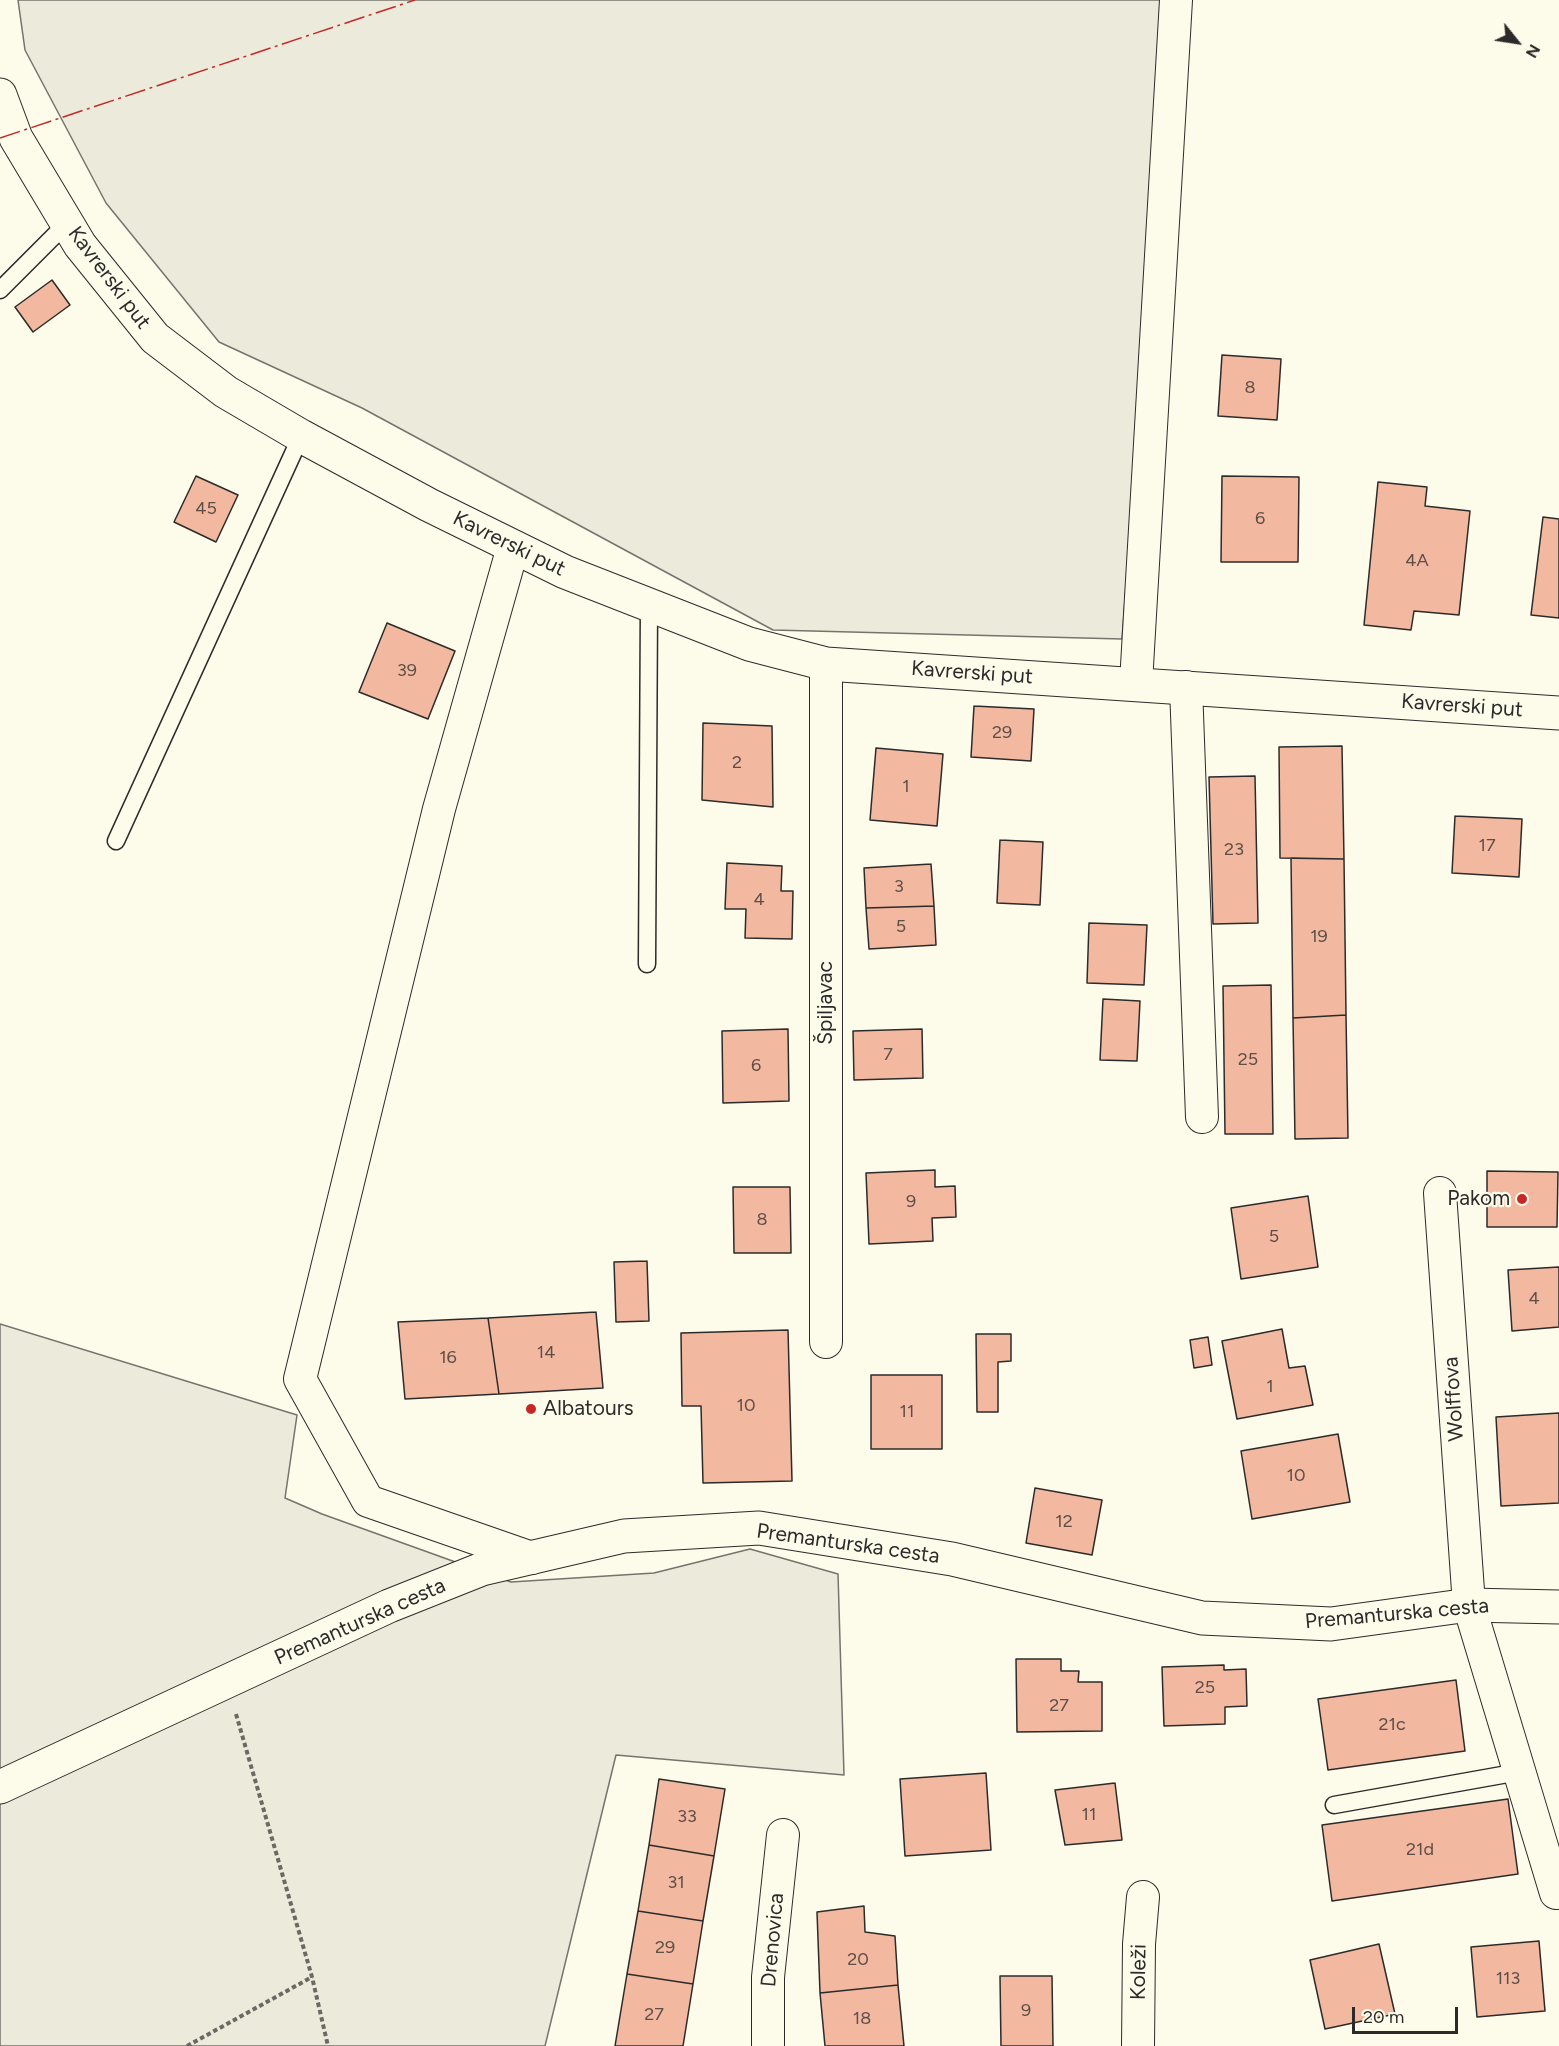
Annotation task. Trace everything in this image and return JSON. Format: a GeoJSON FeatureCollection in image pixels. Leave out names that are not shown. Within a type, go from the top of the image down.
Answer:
{"type":"FeatureCollection","features":[{"type":"Feature","properties":{"kind":"main road","name":"Kavrerski put"},"geometry":{"type":"LineString","coordinates":[[3,115],[80,245],[155,338],[226,392],[301,436],[513,547],[565,572],[749,644],[826,664],[1559,712]]}},
{"type":"Feature","properties":{"kind":"main road","name":"Premanturska cesta"},"geometry":{"type":"LineString","coordinates":[[0,1787],[400,1602],[482,1569],[624,1536],[759,1528],[952,1559],[1202,1618],[1331,1624],[1469,1605],[1559,1607]]}},
{"type":"Feature","properties":{"kind":"street"},"geometry":{"type":"LineString","coordinates":[[1136,683],[1176,0]]}},
{"type":"Feature","properties":{"kind":"street"},"geometry":{"type":"LineString","coordinates":[[513,547],[439,809],[300,1379],[368,1501],[532,1558]]}},
{"type":"Feature","properties":{"kind":"street","name":"Špiljavac"},"geometry":{"type":"LineString","coordinates":[[826,664],[826,1342]]}},
{"type":"Feature","properties":{"kind":"street"},"geometry":{"type":"LineString","coordinates":[[1186,687],[1202,1117]]}},
{"type":"Feature","properties":{"kind":"street","name":"Wolffova"},"geometry":{"type":"LineString","coordinates":[[1440,1193],[1469,1605],[1556,1893]]}},
{"type":"Feature","properties":{"kind":"street","name":"Drenovica"},"geometry":{"type":"LineString","coordinates":[[768,2046],[768,1977],[783,1835]]}},
{"type":"Feature","properties":{"kind":"street","name":"Koleži"},"geometry":{"type":"LineString","coordinates":[[1138,2046],[1139,1944],[1143,1897]]}},
{"type":"Feature","properties":{"kind":"lane"},"geometry":{"type":"LineString","coordinates":[[0,290],[67,223]]}},
{"type":"Feature","properties":{"kind":"lane"},"geometry":{"type":"LineString","coordinates":[[116,841],[301,436]]}},
{"type":"Feature","properties":{"kind":"lane"},"geometry":{"type":"LineString","coordinates":[[647,964],[649,605]]}},
{"type":"Feature","properties":{"kind":"lane"},"geometry":{"type":"LineString","coordinates":[[1334,1805],[1519,1772]]}},
{"type":"Feature","properties":{"kind":"path"},"geometry":{"type":"LineString","coordinates":[[226,1682],[312,1977],[328,2046]]}},
{"type":"Feature","properties":{"kind":"path"},"geometry":{"type":"LineString","coordinates":[[187,2046],[312,1977]]}},
{"type":"Feature","properties":{"kind":"shaded area"},"geometry":{"type":"Polygon","coordinates":[[[18,0],[1163,0],[1156,187],[1122,639],[773,630],[362,408],[219,342],[106,203],[25,50],[18,0]]]}},
{"type":"Feature","properties":{"kind":"shaded area"},"geometry":{"type":"Polygon","coordinates":[[[0,1324],[297,1415],[285,1498],[322,1514],[511,1582],[654,1573],[750,1549],[838,1574],[844,1775],[616,1755],[545,2046],[0,2046],[0,1324]]]}},
{"type":"Feature","properties":{"kind":"building"},"geometry":{"type":"Polygon","coordinates":[[[52,280],[70,305],[33,332],[15,307],[52,280]]]}},
{"type":"Feature","properties":{"kind":"building"},"geometry":{"type":"Polygon","coordinates":[[[1222,355],[1281,359],[1277,420],[1218,416],[1222,355]]]}},
{"type":"Feature","properties":{"kind":"building"},"geometry":{"type":"Polygon","coordinates":[[[196,476],[238,495],[216,542],[174,522],[196,476]]]}},
{"type":"Feature","properties":{"kind":"building"},"geometry":{"type":"Polygon","coordinates":[[[1222,476],[1299,477],[1298,562],[1221,562],[1222,476]]]}},
{"type":"Feature","properties":{"kind":"building"},"geometry":{"type":"Polygon","coordinates":[[[1378,482],[1427,487],[1425,506],[1470,511],[1459,615],[1414,611],[1411,630],[1364,625],[1378,482]]]}},
{"type":"Feature","properties":{"kind":"building"},"geometry":{"type":"Polygon","coordinates":[[[1543,517],[1559,519],[1559,618],[1531,615],[1543,517]]]}},
{"type":"Feature","properties":{"kind":"building"},"geometry":{"type":"Polygon","coordinates":[[[387,623],[455,651],[428,719],[359,692],[387,623]]]}},
{"type":"Feature","properties":{"kind":"building"},"geometry":{"type":"Polygon","coordinates":[[[974,706],[1034,709],[1031,761],[971,757],[974,706]]]}},
{"type":"Feature","properties":{"kind":"building"},"geometry":{"type":"Polygon","coordinates":[[[703,723],[772,726],[773,807],[702,800],[703,723]]]}},
{"type":"Feature","properties":{"kind":"building"},"geometry":{"type":"Polygon","coordinates":[[[1342,746],[1344,859],[1280,858],[1279,747],[1342,746]]]}},
{"type":"Feature","properties":{"kind":"building"},"geometry":{"type":"Polygon","coordinates":[[[876,748],[943,754],[937,826],[870,820],[876,748]]]}},
{"type":"Feature","properties":{"kind":"building"},"geometry":{"type":"Polygon","coordinates":[[[1255,776],[1258,923],[1213,924],[1209,777],[1255,776]]]}},
{"type":"Feature","properties":{"kind":"building"},"geometry":{"type":"Polygon","coordinates":[[[1455,816],[1522,819],[1519,877],[1452,873],[1455,816]]]}},
{"type":"Feature","properties":{"kind":"building"},"geometry":{"type":"Polygon","coordinates":[[[1000,840],[1043,842],[1040,905],[997,903],[1000,840]]]}},
{"type":"Feature","properties":{"kind":"building"},"geometry":{"type":"Polygon","coordinates":[[[1291,858],[1344,859],[1346,1015],[1293,1018],[1291,858]]]}},
{"type":"Feature","properties":{"kind":"building"},"geometry":{"type":"Polygon","coordinates":[[[727,863],[782,866],[781,891],[793,891],[792,939],[745,938],[746,909],[725,909],[727,863]]]}},
{"type":"Feature","properties":{"kind":"building"},"geometry":{"type":"Polygon","coordinates":[[[931,864],[934,906],[866,908],[864,868],[931,864]]]}},
{"type":"Feature","properties":{"kind":"building"},"geometry":{"type":"Polygon","coordinates":[[[934,906],[936,945],[869,949],[866,908],[934,906]]]}},
{"type":"Feature","properties":{"kind":"building"},"geometry":{"type":"Polygon","coordinates":[[[1089,923],[1147,925],[1144,985],[1087,983],[1089,923]]]}},
{"type":"Feature","properties":{"kind":"building"},"geometry":{"type":"Polygon","coordinates":[[[1271,985],[1273,1134],[1225,1134],[1223,986],[1271,985]]]}},
{"type":"Feature","properties":{"kind":"building"},"geometry":{"type":"Polygon","coordinates":[[[1103,999],[1140,1001],[1137,1061],[1100,1060],[1103,999]]]}},
{"type":"Feature","properties":{"kind":"building"},"geometry":{"type":"Polygon","coordinates":[[[1346,1015],[1348,1138],[1295,1139],[1293,1018],[1346,1015]]]}},
{"type":"Feature","properties":{"kind":"building"},"geometry":{"type":"Polygon","coordinates":[[[788,1029],[789,1101],[723,1103],[722,1031],[788,1029]]]}},
{"type":"Feature","properties":{"kind":"building"},"geometry":{"type":"Polygon","coordinates":[[[922,1029],[923,1078],[854,1080],[853,1031],[922,1029]]]}},
{"type":"Feature","properties":{"kind":"building"},"geometry":{"type":"Polygon","coordinates":[[[935,1170],[935,1187],[955,1186],[956,1217],[932,1218],[933,1241],[869,1244],[866,1173],[935,1170]]]}},
{"type":"Feature","properties":{"kind":"building","name":"Pakom"},"geometry":{"type":"Polygon","coordinates":[[[1487,1171],[1558,1172],[1557,1227],[1487,1227],[1487,1171]]]}},
{"type":"Feature","properties":{"kind":"building"},"geometry":{"type":"Polygon","coordinates":[[[733,1187],[790,1187],[791,1253],[734,1253],[733,1187]]]}},
{"type":"Feature","properties":{"kind":"building"},"geometry":{"type":"Polygon","coordinates":[[[1308,1196],[1318,1267],[1241,1279],[1231,1208],[1308,1196]]]}},
{"type":"Feature","properties":{"kind":"building"},"geometry":{"type":"Polygon","coordinates":[[[647,1261],[649,1321],[616,1322],[614,1262],[647,1261]]]}},
{"type":"Feature","properties":{"kind":"building"},"geometry":{"type":"Polygon","coordinates":[[[1559,1267],[1559,1327],[1512,1331],[1508,1270],[1559,1267]]]}},
{"type":"Feature","properties":{"kind":"building"},"geometry":{"type":"Polygon","coordinates":[[[596,1312],[603,1388],[499,1394],[488,1318],[596,1312]]]}},
{"type":"Feature","properties":{"kind":"building"},"geometry":{"type":"Polygon","coordinates":[[[488,1318],[499,1394],[405,1399],[398,1322],[488,1318]]]}},
{"type":"Feature","properties":{"kind":"building"},"geometry":{"type":"Polygon","coordinates":[[[1282,1329],[1289,1368],[1305,1366],[1313,1405],[1237,1419],[1222,1341],[1282,1329]]]}},
{"type":"Feature","properties":{"kind":"building"},"geometry":{"type":"Polygon","coordinates":[[[788,1330],[792,1481],[703,1483],[701,1406],[682,1406],[681,1333],[788,1330]]]}},
{"type":"Feature","properties":{"kind":"building"},"geometry":{"type":"Polygon","coordinates":[[[976,1334],[1011,1334],[1011,1361],[998,1362],[998,1412],[977,1412],[976,1334]]]}},
{"type":"Feature","properties":{"kind":"building"},"geometry":{"type":"Polygon","coordinates":[[[1208,1337],[1212,1365],[1194,1368],[1190,1340],[1208,1337]]]}},
{"type":"Feature","properties":{"kind":"building"},"geometry":{"type":"Polygon","coordinates":[[[871,1375],[942,1375],[942,1449],[871,1449],[871,1375]]]}},
{"type":"Feature","properties":{"kind":"building"},"geometry":{"type":"Polygon","coordinates":[[[1559,1413],[1559,1503],[1501,1506],[1496,1417],[1559,1413]]]}},
{"type":"Feature","properties":{"kind":"building"},"geometry":{"type":"Polygon","coordinates":[[[1338,1434],[1350,1502],[1252,1519],[1241,1451],[1338,1434]]]}},
{"type":"Feature","properties":{"kind":"building"},"geometry":{"type":"Polygon","coordinates":[[[1035,1488],[1102,1500],[1092,1555],[1026,1543],[1035,1488]]]}},
{"type":"Feature","properties":{"kind":"building"},"geometry":{"type":"Polygon","coordinates":[[[1016,1659],[1061,1659],[1061,1671],[1079,1671],[1078,1682],[1102,1682],[1102,1731],[1017,1732],[1016,1659]]]}},
{"type":"Feature","properties":{"kind":"building"},"geometry":{"type":"Polygon","coordinates":[[[1224,1665],[1224,1670],[1246,1669],[1247,1706],[1225,1707],[1225,1724],[1164,1726],[1162,1667],[1224,1665]]]}},
{"type":"Feature","properties":{"kind":"building"},"geometry":{"type":"Polygon","coordinates":[[[1456,1680],[1465,1751],[1328,1770],[1318,1699],[1456,1680]]]}},
{"type":"Feature","properties":{"kind":"building"},"geometry":{"type":"Polygon","coordinates":[[[986,1773],[991,1850],[905,1856],[900,1779],[986,1773]]]}},
{"type":"Feature","properties":{"kind":"building"},"geometry":{"type":"Polygon","coordinates":[[[659,1779],[725,1789],[714,1856],[649,1845],[659,1779]]]}},
{"type":"Feature","properties":{"kind":"building"},"geometry":{"type":"Polygon","coordinates":[[[1115,1783],[1122,1840],[1065,1845],[1055,1790],[1115,1783]]]}},
{"type":"Feature","properties":{"kind":"building"},"geometry":{"type":"Polygon","coordinates":[[[1508,1799],[1518,1874],[1332,1901],[1322,1825],[1508,1799]]]}},
{"type":"Feature","properties":{"kind":"building"},"geometry":{"type":"Polygon","coordinates":[[[649,1845],[714,1856],[703,1921],[638,1911],[649,1845]]]}},
{"type":"Feature","properties":{"kind":"building"},"geometry":{"type":"Polygon","coordinates":[[[864,1906],[865,1932],[895,1936],[898,1985],[820,1993],[817,1912],[864,1906]]]}},
{"type":"Feature","properties":{"kind":"building"},"geometry":{"type":"Polygon","coordinates":[[[638,1911],[703,1921],[693,1984],[627,1974],[638,1911]]]}},
{"type":"Feature","properties":{"kind":"building"},"geometry":{"type":"Polygon","coordinates":[[[1539,1941],[1545,2011],[1477,2017],[1471,1947],[1539,1941]]]}},
{"type":"Feature","properties":{"kind":"building"},"geometry":{"type":"Polygon","coordinates":[[[1379,1944],[1395,2014],[1325,2029],[1310,1960],[1379,1944]]]}},
{"type":"Feature","properties":{"kind":"building"},"geometry":{"type":"Polygon","coordinates":[[[627,1974],[693,1984],[683,2046],[615,2046],[627,1974]]]}},
{"type":"Feature","properties":{"kind":"building"},"geometry":{"type":"Polygon","coordinates":[[[1000,1976],[1052,1976],[1053,2046],[1001,2046],[1000,1976]]]}},
{"type":"Feature","properties":{"kind":"building"},"geometry":{"type":"Polygon","coordinates":[[[898,1985],[904,2046],[825,2046],[820,1993],[898,1985]]]}},
{"type":"Feature","properties":{"kind":"power"},"geometry":{"type":"LineString","coordinates":[[0,138],[415,0]]}},
{"type":"Feature","properties":{"kind":"place","name":"Pakom"},"geometry":{"type":"Point","coordinates":[1522,1199]}},
{"type":"Feature","properties":{"kind":"place","name":"Albatours"},"geometry":{"type":"Point","coordinates":[531,1409]}}]}
